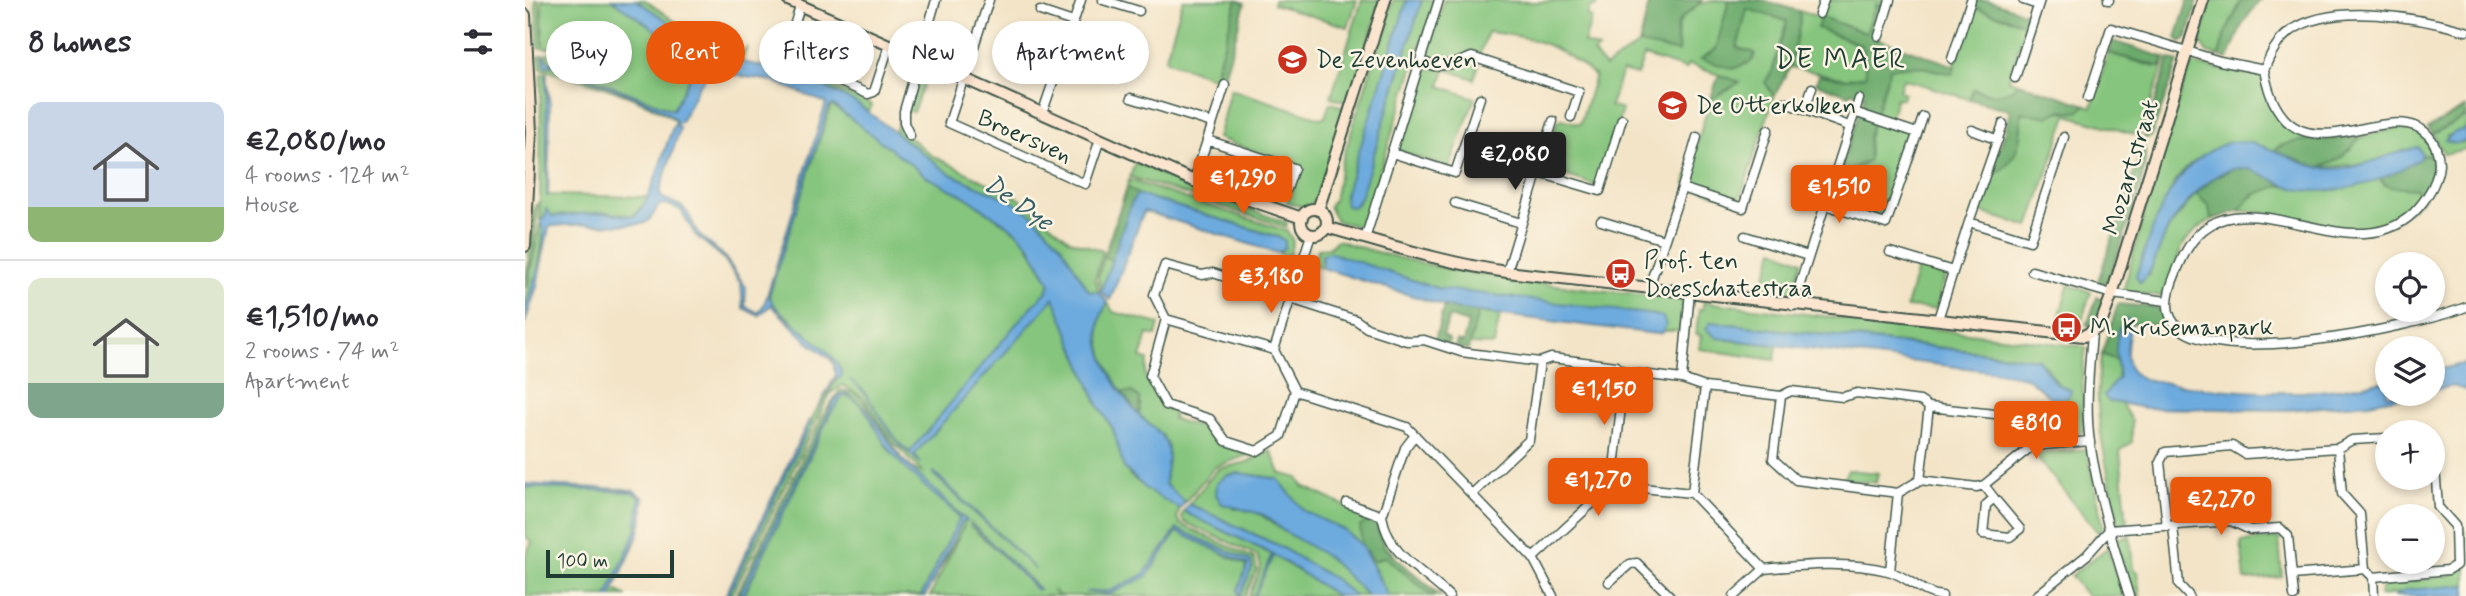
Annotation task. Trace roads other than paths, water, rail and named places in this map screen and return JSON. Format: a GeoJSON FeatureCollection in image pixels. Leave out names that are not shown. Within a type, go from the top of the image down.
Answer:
{"type":"FeatureCollection","features":[{"type":"Feature","properties":{"kind":"street"},"geometry":{"type":"LineString","coordinates":[[787,0],[888,46]]}},
{"type":"Feature","properties":{"kind":"street"},"geometry":{"type":"LineString","coordinates":[[930,21],[936,0]]}},
{"type":"Feature","properties":{"kind":"street"},"geometry":{"type":"LineString","coordinates":[[978,33],[989,0]]}},
{"type":"Feature","properties":{"kind":"street"},"geometry":{"type":"LineString","coordinates":[[1073,21],[1080,0]]}},
{"type":"Feature","properties":{"kind":"street"},"geometry":{"type":"LineString","coordinates":[[1104,0],[1139,12]]}},
{"type":"Feature","properties":{"kind":"street"},"geometry":{"type":"LineString","coordinates":[[1318,210],[1385,0]]}},
{"type":"Feature","properties":{"kind":"street"},"geometry":{"type":"LineString","coordinates":[[1365,239],[1439,0]]}},
{"type":"Feature","properties":{"kind":"street"},"geometry":{"type":"LineString","coordinates":[[1819,14],[1824,0]]}},
{"type":"Feature","properties":{"kind":"street"},"geometry":{"type":"LineString","coordinates":[[1879,36],[1890,0]]}},
{"type":"Feature","properties":{"kind":"street"},"geometry":{"type":"LineString","coordinates":[[1952,59],[1971,0]]}},
{"type":"Feature","properties":{"kind":"street"},"geometry":{"type":"LineString","coordinates":[[2015,78],[2039,2],[2023,0]]}},
{"type":"Feature","properties":{"kind":"street","name":"Mozartstraat"},"geometry":{"type":"LineString","coordinates":[[2092,334],[2100,326],[2112,294],[2203,0]]}},
{"type":"Feature","properties":{"kind":"street"},"geometry":{"type":"LineString","coordinates":[[800,6],[786,53],[790,60],[868,94],[874,92],[888,49]]}},
{"type":"Feature","properties":{"kind":"street"},"geometry":{"type":"LineString","coordinates":[[1040,11],[1070,21]]}},
{"type":"Feature","properties":{"kind":"street"},"geometry":{"type":"LineString","coordinates":[[525,15],[531,132],[525,246]]}},
{"type":"Feature","properties":{"kind":"street"},"geometry":{"type":"LineString","coordinates":[[2466,31],[2371,15],[2326,17],[2292,29],[2274,49],[2264,70],[2279,112],[2294,126],[2308,131],[2341,134],[2395,122],[2414,124],[2423,130],[2437,150],[2439,164],[2432,188],[2415,211],[2401,223],[2362,234],[2243,214],[2222,219],[2194,237],[2183,256],[2167,301],[2173,322],[2195,336],[2277,343],[2368,334],[2443,316],[2466,307]]}},
{"type":"Feature","properties":{"kind":"street"},"geometry":{"type":"LineString","coordinates":[[2088,98],[2111,28],[2187,52],[2264,70]]}},
{"type":"Feature","properties":{"kind":"street"},"geometry":{"type":"LineString","coordinates":[[1420,61],[1434,66],[1454,64],[1472,57],[1579,92],[1571,117]]}},
{"type":"Feature","properties":{"kind":"street"},"geometry":{"type":"LineString","coordinates":[[910,136],[904,123],[904,111],[912,84]]}},
{"type":"Feature","properties":{"kind":"street","name":"Broersven"},"geometry":{"type":"LineString","coordinates":[[961,84],[949,123],[1085,184],[1100,139]]}},
{"type":"Feature","properties":{"kind":"street"},"geometry":{"type":"LineString","coordinates":[[974,84],[1194,181],[1303,218]]}},
{"type":"Feature","properties":{"kind":"street"},"geometry":{"type":"LineString","coordinates":[[1042,114],[1052,84]]}},
{"type":"Feature","properties":{"kind":"street"},"geometry":{"type":"LineString","coordinates":[[1194,181],[1225,85]]}},
{"type":"Feature","properties":{"kind":"street"},"geometry":{"type":"LineString","coordinates":[[1805,109],[1812,88]]}},
{"type":"Feature","properties":{"kind":"street"},"geometry":{"type":"LineString","coordinates":[[1131,98],[1212,123]]}},
{"type":"Feature","properties":{"kind":"street"},"geometry":{"type":"LineString","coordinates":[[1392,153],[1455,173],[1480,98]]}},
{"type":"Feature","properties":{"kind":"street"},"geometry":{"type":"LineString","coordinates":[[1793,306],[1859,99]]}},
{"type":"Feature","properties":{"kind":"street"},"geometry":{"type":"LineString","coordinates":[[1783,102],[1849,126]]}},
{"type":"Feature","properties":{"kind":"street"},"geometry":{"type":"LineString","coordinates":[[1854,112],[1917,133]]}},
{"type":"Feature","properties":{"kind":"street"},"geometry":{"type":"LineString","coordinates":[[1825,205],[1886,224],[1923,117]]}},
{"type":"Feature","properties":{"kind":"street"},"geometry":{"type":"LineString","coordinates":[[1539,173],[1600,191],[1622,119]]}},
{"type":"Feature","properties":{"kind":"street"},"geometry":{"type":"LineString","coordinates":[[1507,272],[1553,121]]}},
{"type":"Feature","properties":{"kind":"street"},"geometry":{"type":"LineString","coordinates":[[1938,319],[2003,124]]}},
{"type":"Feature","properties":{"kind":"street"},"geometry":{"type":"LineString","coordinates":[[1682,188],[1743,208],[1768,130]]}},
{"type":"Feature","properties":{"kind":"street"},"geometry":{"type":"LineString","coordinates":[[1972,131],[1998,140]]}},
{"type":"Feature","properties":{"kind":"street"},"geometry":{"type":"LineString","coordinates":[[1649,287],[1697,137]]}},
{"type":"Feature","properties":{"kind":"street"},"geometry":{"type":"LineString","coordinates":[[1969,222],[2030,241],[2064,137]]}},
{"type":"Feature","properties":{"kind":"street"},"geometry":{"type":"LineString","coordinates":[[1200,159],[1287,189],[1294,168],[1207,140]]}},
{"type":"Feature","properties":{"kind":"street"},"geometry":{"type":"LineString","coordinates":[[1455,203],[1521,223]]}},
{"type":"Feature","properties":{"kind":"street"},"geometry":{"type":"LineString","coordinates":[[1318,210],[1326,217],[1326,227],[1320,234],[1311,234],[1303,228],[1303,218],[1306,213],[1318,210]]}},
{"type":"Feature","properties":{"kind":"street"},"geometry":{"type":"LineString","coordinates":[[1601,221],[1664,240]]}},
{"type":"Feature","properties":{"kind":"street"},"geometry":{"type":"LineString","coordinates":[[1326,227],[1455,264],[1507,272],[1690,291],[1793,306],[1938,319],[2074,337],[2092,334],[2088,373],[2090,441],[2109,530],[2129,596]]}},
{"type":"Feature","properties":{"kind":"street"},"geometry":{"type":"LineString","coordinates":[[1241,282],[1213,273],[1202,275],[1165,265],[1154,295],[1166,319],[1149,374],[1170,408],[1210,419],[1226,441],[1257,451],[1281,436],[1295,391],[1275,350],[1311,234]]}},
{"type":"Feature","properties":{"kind":"street"},"geometry":{"type":"LineString","coordinates":[[1745,236],[1808,256]]}},
{"type":"Feature","properties":{"kind":"street"},"geometry":{"type":"LineString","coordinates":[[1890,252],[1953,271]]}},
{"type":"Feature","properties":{"kind":"street"},"geometry":{"type":"LineString","coordinates":[[2032,271],[2112,294],[2167,301]]}},
{"type":"Feature","properties":{"kind":"street"},"geometry":{"type":"LineString","coordinates":[[1682,379],[1690,291]]}},
{"type":"Feature","properties":{"kind":"street"},"geometry":{"type":"LineString","coordinates":[[1291,299],[1356,320],[1367,328],[1406,341],[1424,340],[1461,352],[1539,362],[1551,358],[1616,366],[1625,372],[1682,379],[1705,387],[1781,396],[1791,391],[1843,397],[1857,394],[1920,401],[1929,407],[2007,416],[2032,446]]}},
{"type":"Feature","properties":{"kind":"street"},"geometry":{"type":"LineString","coordinates":[[1166,319],[1275,350]]}},
{"type":"Feature","properties":{"kind":"street"},"geometry":{"type":"LineString","coordinates":[[1472,494],[1529,440],[1539,362]]}},
{"type":"Feature","properties":{"kind":"street"},"geometry":{"type":"LineString","coordinates":[[1533,558],[1612,485],[1625,372]]}},
{"type":"Feature","properties":{"kind":"street"},"geometry":{"type":"LineString","coordinates":[[1692,494],[1705,387]]}},
{"type":"Feature","properties":{"kind":"street"},"geometry":{"type":"LineString","coordinates":[[1295,391],[1403,424],[1533,558],[1553,596]]}},
{"type":"Feature","properties":{"kind":"street"},"geometry":{"type":"LineString","coordinates":[[1781,396],[1773,459],[1788,476],[1796,480],[1898,493],[1920,480],[1977,487],[1984,485],[2032,446],[2090,441]]}},
{"type":"Feature","properties":{"kind":"street"},"geometry":{"type":"LineString","coordinates":[[1920,480],[1929,407]]}},
{"type":"Feature","properties":{"kind":"street"},"geometry":{"type":"LineString","coordinates":[[1415,435],[1405,448],[1382,516],[1387,537],[1396,551],[1449,596]]}},
{"type":"Feature","properties":{"kind":"street"},"geometry":{"type":"LineString","coordinates":[[2189,596],[2179,584],[2160,462],[2165,452],[2232,446],[2245,454],[2338,448],[2352,440],[2375,439]]}},
{"type":"Feature","properties":{"kind":"street"},"geometry":{"type":"LineString","coordinates":[[2338,448],[2342,494],[2360,514],[2365,569],[2373,577],[2374,596]]}},
{"type":"Feature","properties":{"kind":"street"},"geometry":{"type":"LineString","coordinates":[[1612,485],[1692,494],[1764,569]]}},
{"type":"Feature","properties":{"kind":"street"},"geometry":{"type":"LineString","coordinates":[[1984,485],[2019,529],[2010,537],[1983,534],[1986,505],[1994,498]]}},
{"type":"Feature","properties":{"kind":"street"},"geometry":{"type":"LineString","coordinates":[[2373,577],[2448,570],[2456,565],[2455,526],[2438,507],[2437,490]]}},
{"type":"Feature","properties":{"kind":"street"},"geometry":{"type":"LineString","coordinates":[[1890,571],[1898,493]]}},
{"type":"Feature","properties":{"kind":"street"},"geometry":{"type":"LineString","coordinates":[[1347,503],[1382,516]]}},
{"type":"Feature","properties":{"kind":"street"},"geometry":{"type":"LineString","coordinates":[[2036,596],[2087,555],[2109,530],[2231,521],[2250,530],[2280,528],[2288,536],[2294,596]]}},
{"type":"Feature","properties":{"kind":"street"},"geometry":{"type":"LineString","coordinates":[[1609,582],[1630,564],[1637,563],[1670,596]]}},
{"type":"Feature","properties":{"kind":"street"},"geometry":{"type":"LineString","coordinates":[[1734,596],[1764,569],[1817,564],[1890,571],[1932,596],[1942,596]]}},
{"type":"Feature","properties":{"kind":"street"},"geometry":{"type":"LineString","coordinates":[[2292,575],[2365,569]]}},
{"type":"Feature","properties":{"kind":"water"},"geometry":{"type":"Polygon","coordinates":[[[612,0],[636,0],[668,21],[646,21],[646,24],[612,0]]]}},
{"type":"Feature","properties":{"kind":"water"},"geometry":{"type":"Polygon","coordinates":[[[1407,0],[1422,0],[1361,195],[1355,206],[1349,207],[1345,204],[1345,195],[1407,0]]]}},
{"type":"Feature","properties":{"kind":"water"},"geometry":{"type":"Polygon","coordinates":[[[745,63],[759,65],[759,79],[745,77],[745,63]]]}},
{"type":"Feature","properties":{"kind":"water"},"geometry":{"type":"Polygon","coordinates":[[[546,84],[550,106],[548,197],[546,84]]]}},
{"type":"Feature","properties":{"kind":"water"},"geometry":{"type":"Polygon","coordinates":[[[601,84],[673,110],[686,84],[700,84],[681,122],[675,124],[680,128],[660,191],[661,197],[681,206],[688,213],[698,234],[723,255],[746,287],[745,306],[759,313],[765,302],[826,103],[780,84],[819,84],[856,103],[950,174],[1010,200],[1034,216],[1061,245],[1089,291],[1099,292],[1108,303],[1101,316],[1099,330],[1105,362],[1130,404],[1165,441],[1168,457],[1165,484],[1185,502],[1180,509],[1147,490],[1124,468],[1113,429],[1098,405],[1054,298],[915,454],[920,463],[901,446],[897,440],[910,452],[1022,317],[1047,291],[1050,283],[1030,246],[1017,232],[966,197],[927,177],[833,105],[829,107],[769,296],[775,306],[831,355],[838,366],[842,376],[833,382],[816,411],[836,375],[832,360],[808,342],[771,305],[759,316],[743,308],[741,284],[722,257],[695,235],[681,210],[666,204],[659,205],[645,223],[549,227],[537,286],[525,323],[529,297],[541,258],[541,220],[545,217],[546,209],[552,216],[609,213],[632,216],[638,213],[651,190],[676,121],[656,107],[601,84]]]}},
{"type":"Feature","properties":{"kind":"water"},"geometry":{"type":"Polygon","coordinates":[[[2466,129],[2466,141],[2454,144],[2445,140],[2455,132],[2466,129]]]}},
{"type":"Feature","properties":{"kind":"water"},"geometry":{"type":"Polygon","coordinates":[[[2230,142],[2253,144],[2305,164],[2330,169],[2369,163],[2418,147],[2422,154],[2420,159],[2378,180],[2334,190],[2302,190],[2248,169],[2226,171],[2207,183],[2182,209],[2167,231],[2149,272],[2140,283],[2136,276],[2158,215],[2168,196],[2193,163],[2230,142]]]}},
{"type":"Feature","properties":{"kind":"water"},"geometry":{"type":"Polygon","coordinates":[[[1137,194],[1281,238],[1285,241],[1285,248],[1277,253],[1144,211],[1110,300],[1101,291],[1131,204],[1137,194]]]}},
{"type":"Feature","properties":{"kind":"water"},"geometry":{"type":"Polygon","coordinates":[[[1329,252],[1436,288],[1655,315],[1663,317],[1666,325],[1662,333],[1656,334],[1455,309],[1322,268],[1322,255],[1329,252]]]}},
{"type":"Feature","properties":{"kind":"water"},"geometry":{"type":"Polygon","coordinates":[[[2126,319],[2131,323],[2127,347],[2128,362],[2135,375],[2143,379],[2251,392],[2326,390],[2375,383],[2375,402],[2287,410],[2145,408],[2108,401],[2104,395],[2119,377],[2116,355],[2117,339],[2126,319]]]}},
{"type":"Feature","properties":{"kind":"water"},"geometry":{"type":"Polygon","coordinates":[[[1711,322],[2038,359],[2056,384],[2071,390],[2064,400],[2051,398],[2026,377],[1999,372],[1717,338],[1706,329],[1711,322]]]}},
{"type":"Feature","properties":{"kind":"water"},"geometry":{"type":"Polygon","coordinates":[[[2466,363],[2466,390],[2452,386],[2445,387],[2445,368],[2466,363]]]}},
{"type":"Feature","properties":{"kind":"water"},"geometry":{"type":"Polygon","coordinates":[[[845,393],[854,400],[843,396],[830,414],[743,596],[739,596],[834,401],[840,394],[845,393]]]}},
{"type":"Feature","properties":{"kind":"water"},"geometry":{"type":"Polygon","coordinates":[[[858,403],[867,409],[902,460],[967,521],[962,522],[925,596],[921,596],[960,517],[901,464],[858,403]]]}},
{"type":"Feature","properties":{"kind":"water"},"geometry":{"type":"Polygon","coordinates":[[[809,420],[811,422],[728,596],[725,596],[809,420]]]}},
{"type":"Feature","properties":{"kind":"water"},"geometry":{"type":"Polygon","coordinates":[[[934,472],[1035,569],[933,474],[934,472]]]}},
{"type":"Feature","properties":{"kind":"water"},"geometry":{"type":"Polygon","coordinates":[[[1239,473],[1278,479],[1304,511],[1344,530],[1362,546],[1388,596],[1368,596],[1328,557],[1282,530],[1264,515],[1222,504],[1216,495],[1217,483],[1226,476],[1239,473]]]}},
{"type":"Feature","properties":{"kind":"water"},"geometry":{"type":"Polygon","coordinates":[[[525,484],[633,490],[644,498],[639,532],[611,596],[607,596],[636,531],[640,497],[631,492],[525,487],[525,484]]]}},
{"type":"Feature","properties":{"kind":"water"},"geometry":{"type":"Polygon","coordinates":[[[1189,504],[1277,545],[1336,580],[1355,596],[1337,596],[1274,555],[1254,596],[1272,554],[1190,515],[1184,511],[1189,504]]]}},
{"type":"Feature","properties":{"kind":"water"},"geometry":{"type":"Polygon","coordinates":[[[970,523],[1039,589],[1037,590],[970,523]]]}},
{"type":"Feature","properties":{"kind":"water"},"geometry":{"type":"Polygon","coordinates":[[[1177,529],[1251,561],[1252,568],[1240,596],[1238,590],[1248,564],[1177,532],[1146,577],[1110,594],[1085,592],[1110,591],[1143,575],[1177,529]]]}},
{"type":"Feature","properties":{"kind":"water"},"geometry":{"type":"Polygon","coordinates":[[[2466,585],[2466,596],[2394,596],[2407,590],[2466,585]]]}},
{"type":"Feature","properties":{"kind":"place","name":"De Zevenhoeven"},"geometry":{"type":"Point","coordinates":[1293,59]}},
{"type":"Feature","properties":{"kind":"place","name":"De Otterkolken"},"geometry":{"type":"Point","coordinates":[1673,105]}},
{"type":"Feature","properties":{"kind":"place","name":"Prof. ten Doesschatestraa"},"geometry":{"type":"Point","coordinates":[1621,274]}},
{"type":"Feature","properties":{"kind":"place","name":"M. Krusemanpark"},"geometry":{"type":"Point","coordinates":[2067,327]}},
{"type":"Feature","properties":{"kind":"district","name":"DE MAER"},"geometry":{"type":"Point","coordinates":[1841,58]}},
{"type":"Feature","properties":{"kind":"water label","name":"De Dye"},"geometry":{"type":"Point","coordinates":[1019,202]}}]}
